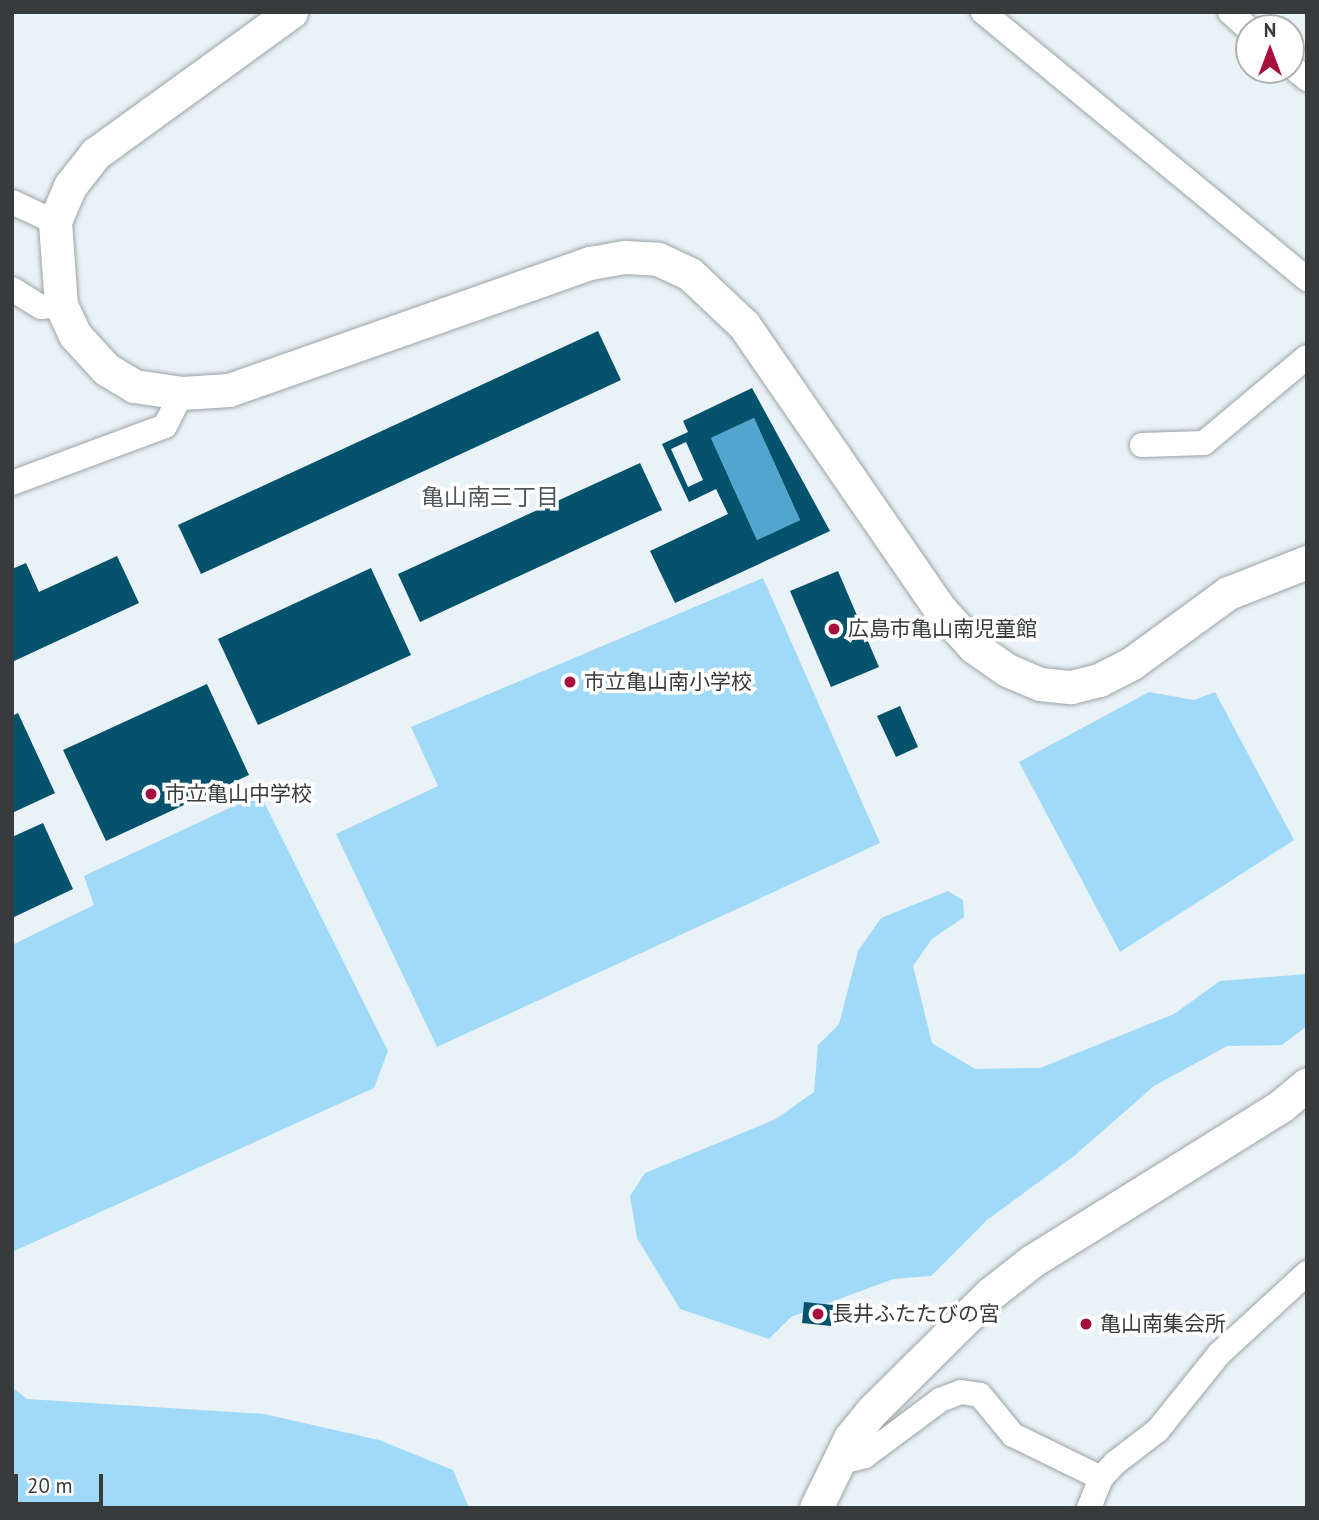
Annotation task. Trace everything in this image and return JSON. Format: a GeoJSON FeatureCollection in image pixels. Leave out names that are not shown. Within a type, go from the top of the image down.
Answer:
{"type":"FeatureCollection","features":[{"type":"Feature","properties":{"kind":"street"},"geometry":{"type":"LineString","coordinates":[[292,12],[96,153],[70,186],[55,222],[61,304],[75,335],[106,369],[134,386],[182,393],[229,390],[297,369],[590,263],[624,257],[658,259],[690,274],[744,325],[940,609],[974,648],[1007,670],[1040,684],[1071,687],[1098,680],[1132,663],[1228,593],[1307,562]]}},
{"type":"Feature","properties":{"kind":"street"},"geometry":{"type":"LineString","coordinates":[[983,12],[1307,279]]}},
{"type":"Feature","properties":{"kind":"street"},"geometry":{"type":"LineString","coordinates":[[12,202],[55,222]]}},
{"type":"Feature","properties":{"kind":"street"},"geometry":{"type":"LineString","coordinates":[[12,289],[41,307],[61,304]]}},
{"type":"Feature","properties":{"kind":"street"},"geometry":{"type":"LineString","coordinates":[[1142,445],[1204,443],[1307,357]]}},
{"type":"Feature","properties":{"kind":"street"},"geometry":{"type":"LineString","coordinates":[[12,483],[164,426],[182,393]]}},
{"type":"Feature","properties":{"kind":"street"},"geometry":{"type":"LineString","coordinates":[[816,1508],[837,1463],[873,1410],[990,1294],[1032,1261],[1281,1106],[1307,1084]]}},
{"type":"Feature","properties":{"kind":"street"},"geometry":{"type":"LineString","coordinates":[[1089,1508],[1101,1478],[1158,1430],[1219,1354],[1307,1273]]}},
{"type":"Feature","properties":{"kind":"street"},"geometry":{"type":"LineString","coordinates":[[837,1463],[865,1456],[940,1400],[961,1392],[979,1395],[1013,1435],[1101,1478]]}},
{"type":"Feature","properties":{"kind":"shaded area"},"geometry":{"type":"Polygon","coordinates":[[[754,418],[800,520],[757,540],[711,438],[754,418]]]}},
{"type":"Feature","properties":{"kind":"shaded area"},"geometry":{"type":"Polygon","coordinates":[[[763,578],[880,843],[437,1047],[336,834],[438,786],[411,727],[763,578]]]}},
{"type":"Feature","properties":{"kind":"shaded area"},"geometry":{"type":"Polygon","coordinates":[[[1149,692],[1194,700],[1215,692],[1294,840],[1120,952],[1019,762],[1149,692]]]}},
{"type":"Feature","properties":{"kind":"shaded area"},"geometry":{"type":"Polygon","coordinates":[[[260,794],[388,1051],[374,1088],[12,1252],[12,945],[94,905],[84,876],[260,794]]]}},
{"type":"Feature","properties":{"kind":"shaded area"},"geometry":{"type":"Polygon","coordinates":[[[948,891],[963,900],[964,917],[932,939],[913,966],[932,1043],[975,1069],[1040,1068],[1174,1014],[1220,981],[1307,974],[1307,1026],[1282,1045],[1227,1046],[1154,1086],[1074,1156],[987,1220],[931,1276],[893,1279],[791,1317],[769,1339],[680,1309],[637,1238],[630,1196],[645,1173],[776,1119],[814,1092],[818,1045],[839,1024],[858,951],[881,918],[948,891]]]}},
{"type":"Feature","properties":{"kind":"shaded area"},"geometry":{"type":"Polygon","coordinates":[[[12,1387],[27,1399],[264,1414],[379,1440],[453,1470],[469,1508],[12,1508],[12,1387]]]}},
{"type":"Feature","properties":{"kind":"building"},"geometry":{"type":"Polygon","coordinates":[[[598,331],[621,380],[201,574],[178,525],[598,331]]]}},
{"type":"Feature","properties":{"kind":"building"},"geometry":{"type":"Polygon","coordinates":[[[752,388],[830,531],[675,603],[650,551],[728,514],[716,489],[689,502],[662,444],[688,432],[683,421],[752,388]],[[754,418],[711,438],[757,540],[800,520],[754,418]],[[686,442],[671,449],[688,487],[703,480],[686,442]]]}},
{"type":"Feature","properties":{"kind":"building"},"geometry":{"type":"Polygon","coordinates":[[[640,463],[662,510],[420,622],[398,574],[640,463]]]}},
{"type":"Feature","properties":{"kind":"building"},"geometry":{"type":"Polygon","coordinates":[[[117,556],[139,603],[12,662],[12,569],[26,563],[39,592],[117,556]]]}},
{"type":"Feature","properties":{"kind":"building"},"geometry":{"type":"Polygon","coordinates":[[[371,568],[411,655],[258,725],[218,639],[371,568]]]}},
{"type":"Feature","properties":{"kind":"building","name":"広島市亀山南児童館"},"geometry":{"type":"Polygon","coordinates":[[[838,571],[879,667],[831,687],[790,591],[838,571]]]}},
{"type":"Feature","properties":{"kind":"building"},"geometry":{"type":"Polygon","coordinates":[[[207,684],[249,775],[106,841],[63,750],[207,684]]]}},
{"type":"Feature","properties":{"kind":"building"},"geometry":{"type":"Polygon","coordinates":[[[900,706],[918,747],[896,757],[877,716],[900,706]]]}},
{"type":"Feature","properties":{"kind":"building"},"geometry":{"type":"Polygon","coordinates":[[[18,713],[55,793],[12,813],[12,716],[18,713]]]}},
{"type":"Feature","properties":{"kind":"building"},"geometry":{"type":"Polygon","coordinates":[[[43,823],[73,889],[12,918],[12,837],[43,823]]]}},
{"type":"Feature","properties":{"kind":"building","name":"長井ふたたびの宮"},"geometry":{"type":"Polygon","coordinates":[[[804,1302],[833,1305],[831,1326],[802,1323],[804,1302]]]}},
{"type":"Feature","properties":{"kind":"place","name":"広島市亀山南児童館"},"geometry":{"type":"Point","coordinates":[834,629]}},
{"type":"Feature","properties":{"kind":"place","name":"市立亀山南小学校"},"geometry":{"type":"Point","coordinates":[570,682]}},
{"type":"Feature","properties":{"kind":"place","name":"市立亀山中学校"},"geometry":{"type":"Point","coordinates":[151,794]}},
{"type":"Feature","properties":{"kind":"place","name":"長井ふたたびの宮"},"geometry":{"type":"Point","coordinates":[818,1314]}},
{"type":"Feature","properties":{"kind":"place","name":"亀山南集会所"},"geometry":{"type":"Point","coordinates":[1086,1324]}},
{"type":"Feature","properties":{"kind":"district","name":"亀山南三丁目"},"geometry":{"type":"Point","coordinates":[490,497]}}]}
